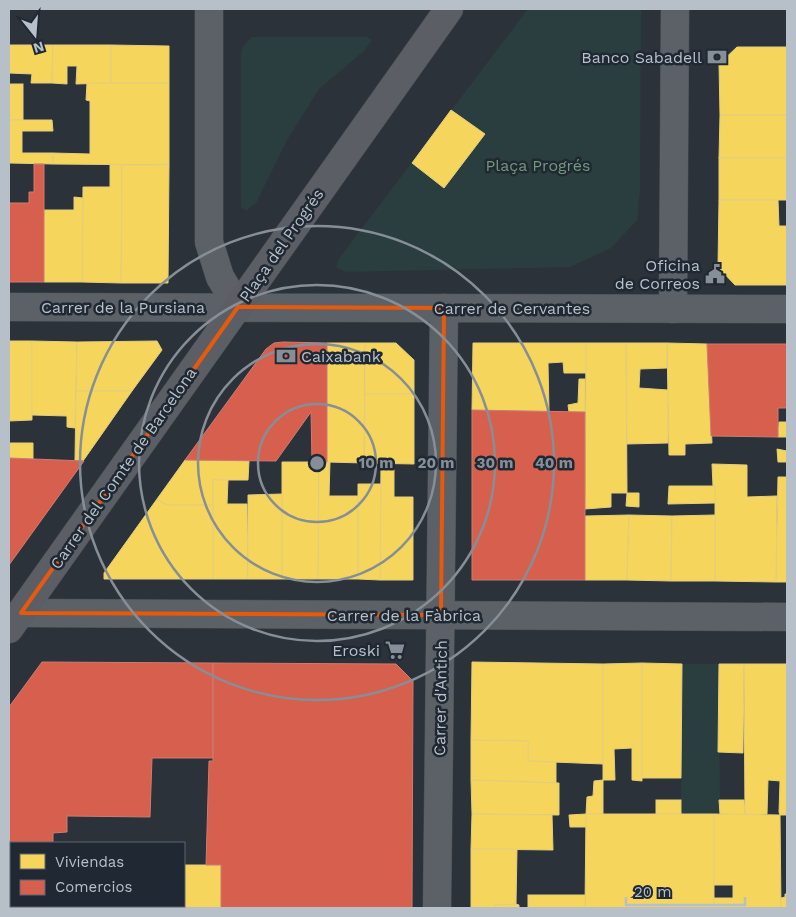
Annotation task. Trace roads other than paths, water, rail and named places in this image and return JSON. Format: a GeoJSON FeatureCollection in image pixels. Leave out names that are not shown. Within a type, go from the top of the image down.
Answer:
{"type":"FeatureCollection","features":[{"type":"Feature","properties":{"kind":"street","name":"Plaça del Progrés"},"geometry":{"type":"LineString","coordinates":[[209,9],[209,242],[220,277],[238,307],[449,9]]}},
{"type":"Feature","properties":{"kind":"street"},"geometry":{"type":"LineString","coordinates":[[673,309],[675,9]]}},
{"type":"Feature","properties":{"kind":"street","name":"Carrer de la Pursiana"},"geometry":{"type":"LineString","coordinates":[[9,307],[238,307]]}},
{"type":"Feature","properties":{"kind":"street","name":"Carrer de Cervantes"},"geometry":{"type":"LineString","coordinates":[[238,307],[787,309]]}},
{"type":"Feature","properties":{"kind":"street","name":"Carrer del Comte de Barcelona"},"geometry":{"type":"LineString","coordinates":[[15,621],[238,307]]}},
{"type":"Feature","properties":{"kind":"street","name":"Carrer d'Antich"},"geometry":{"type":"LineString","coordinates":[[438,908],[444,308]]}},
{"type":"Feature","properties":{"kind":"street","name":"Carrer de la Fàbrica"},"geometry":{"type":"LineString","coordinates":[[15,621],[440,615],[787,617]]}},
{"type":"Feature","properties":{"kind":"place","name":"Banco Sabadell"},"geometry":{"type":"Point","coordinates":[717,57]}},
{"type":"Feature","properties":{"kind":"place","name":"Oficina de Correos"},"geometry":{"type":"Point","coordinates":[715,274]}},
{"type":"Feature","properties":{"kind":"place","name":"Caixabank"},"geometry":{"type":"Point","coordinates":[286,356]}},
{"type":"Feature","properties":{"kind":"place","name":"Eroski"},"geometry":{"type":"Point","coordinates":[395,650]}},
{"type":"Feature","properties":{"kind":"park label","name":"Plaça Progrés"},"geometry":{"type":"Point","coordinates":[538,165]}}]}
